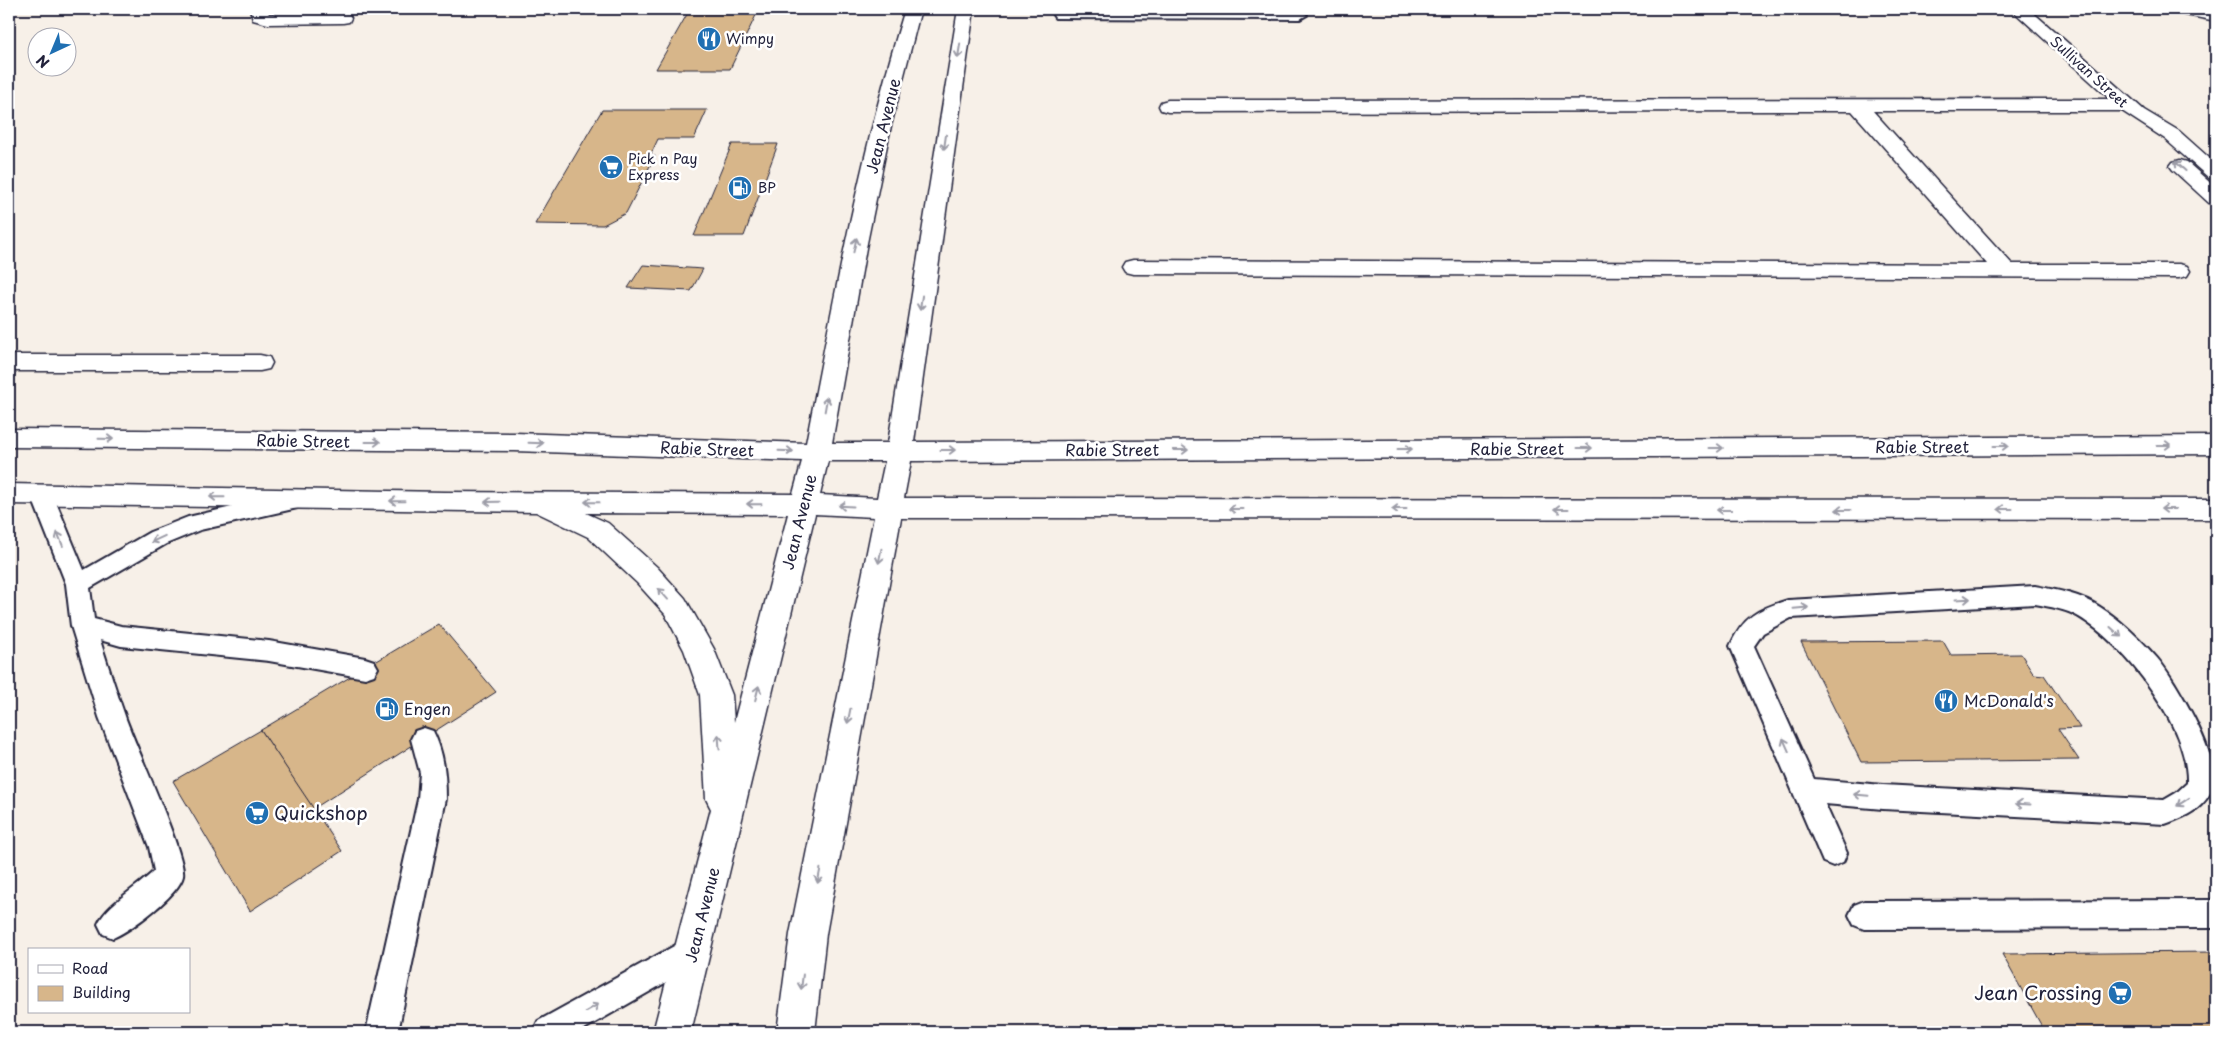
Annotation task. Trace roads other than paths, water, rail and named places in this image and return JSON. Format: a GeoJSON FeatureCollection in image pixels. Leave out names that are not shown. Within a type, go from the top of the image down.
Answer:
{"type":"FeatureCollection","features":[{"type":"Feature","properties":{"kind":"main road"},"geometry":{"type":"LineString","coordinates":[[258,9],[259,16],[268,19],[343,18]]}},
{"type":"Feature","properties":{"kind":"main road","name":"Jean Avenue"},"geometry":{"type":"LineString","coordinates":[[672,1032],[817,452],[881,126],[913,9]]}},
{"type":"Feature","properties":{"kind":"main road"},"geometry":{"type":"LineString","coordinates":[[796,1032],[808,934],[900,450],[966,9]]}},
{"type":"Feature","properties":{"kind":"main road","name":"Sullivan Street"},"geometry":{"type":"LineString","coordinates":[[2019,9],[2132,110],[2172,135],[2216,174]]}},
{"type":"Feature","properties":{"kind":"main road"},"geometry":{"type":"LineString","coordinates":[[2181,9],[2216,16]]}},
{"type":"Feature","properties":{"kind":"main road"},"geometry":{"type":"LineString","coordinates":[[1168,106],[1856,104],[2132,110]]}},
{"type":"Feature","properties":{"kind":"main road"},"geometry":{"type":"LineString","coordinates":[[1856,104],[2006,271]]}},
{"type":"Feature","properties":{"kind":"main road","name":"Sullivan Street"},"geometry":{"type":"LineString","coordinates":[[2132,110],[2138,124],[2148,137],[2216,199]]}},
{"type":"Feature","properties":{"kind":"main road"},"geometry":{"type":"LineString","coordinates":[[1133,267],[2178,271]]}},
{"type":"Feature","properties":{"kind":"main road"},"geometry":{"type":"LineString","coordinates":[[9,363],[260,363]]}},
{"type":"Feature","properties":{"kind":"main road","name":"Rabie Street"},"geometry":{"type":"LineString","coordinates":[[9,438],[515,442],[817,452],[900,450],[2216,445]]}},
{"type":"Feature","properties":{"kind":"main road"},"geometry":{"type":"LineString","coordinates":[[9,494],[445,502],[538,501],[803,504],[889,508],[2216,508]]}},
{"type":"Feature","properties":{"kind":"main road"},"geometry":{"type":"LineString","coordinates":[[538,501],[598,530],[647,575],[674,606],[699,649],[716,694],[724,826]]}},
{"type":"Feature","properties":{"kind":"lane"},"geometry":{"type":"LineString","coordinates":[[1060,15],[1300,14]]}},
{"type":"Feature","properties":{"kind":"lane"},"geometry":{"type":"LineString","coordinates":[[42,495],[78,584],[83,626],[112,716],[163,847],[169,875],[151,894],[114,924]]}},
{"type":"Feature","properties":{"kind":"lane"},"geometry":{"type":"LineString","coordinates":[[78,584],[158,538],[196,523],[306,498]]}},
{"type":"Feature","properties":{"kind":"lane"},"geometry":{"type":"LineString","coordinates":[[1805,790],[1883,797],[2165,812],[2187,802],[2200,784],[2199,761],[2179,715],[2150,668],[2111,628],[2092,613],[2068,602],[2035,595],[1788,609],[1756,624],[1747,632],[1742,646],[1805,790],[1833,853]]}},
{"type":"Feature","properties":{"kind":"lane"},"geometry":{"type":"LineString","coordinates":[[83,626],[121,636],[269,651],[365,668]]}},
{"type":"Feature","properties":{"kind":"lane"},"geometry":{"type":"LineString","coordinates":[[382,1032],[432,799],[433,773],[424,739]]}},
{"type":"Feature","properties":{"kind":"lane"},"geometry":{"type":"LineString","coordinates":[[1864,915],[2216,914]]}},
{"type":"Feature","properties":{"kind":"lane"},"geometry":{"type":"LineString","coordinates":[[549,1032],[694,950]]}},
{"type":"Feature","properties":{"kind":"place","name":"Wimpy"},"geometry":{"type":"Point","coordinates":[709,39]}},
{"type":"Feature","properties":{"kind":"place","name":"Pick n Pay Express"},"geometry":{"type":"Point","coordinates":[611,167]}},
{"type":"Feature","properties":{"kind":"place","name":"BP"},"geometry":{"type":"Point","coordinates":[740,188]}},
{"type":"Feature","properties":{"kind":"place","name":"McDonald's"},"geometry":{"type":"Point","coordinates":[1946,701]}},
{"type":"Feature","properties":{"kind":"place","name":"Engen"},"geometry":{"type":"Point","coordinates":[387,709]}},
{"type":"Feature","properties":{"kind":"place","name":"Quickshop"},"geometry":{"type":"Point","coordinates":[257,813]}},
{"type":"Feature","properties":{"kind":"place","name":"Jean Crossing"},"geometry":{"type":"Point","coordinates":[2120,993]}}]}
